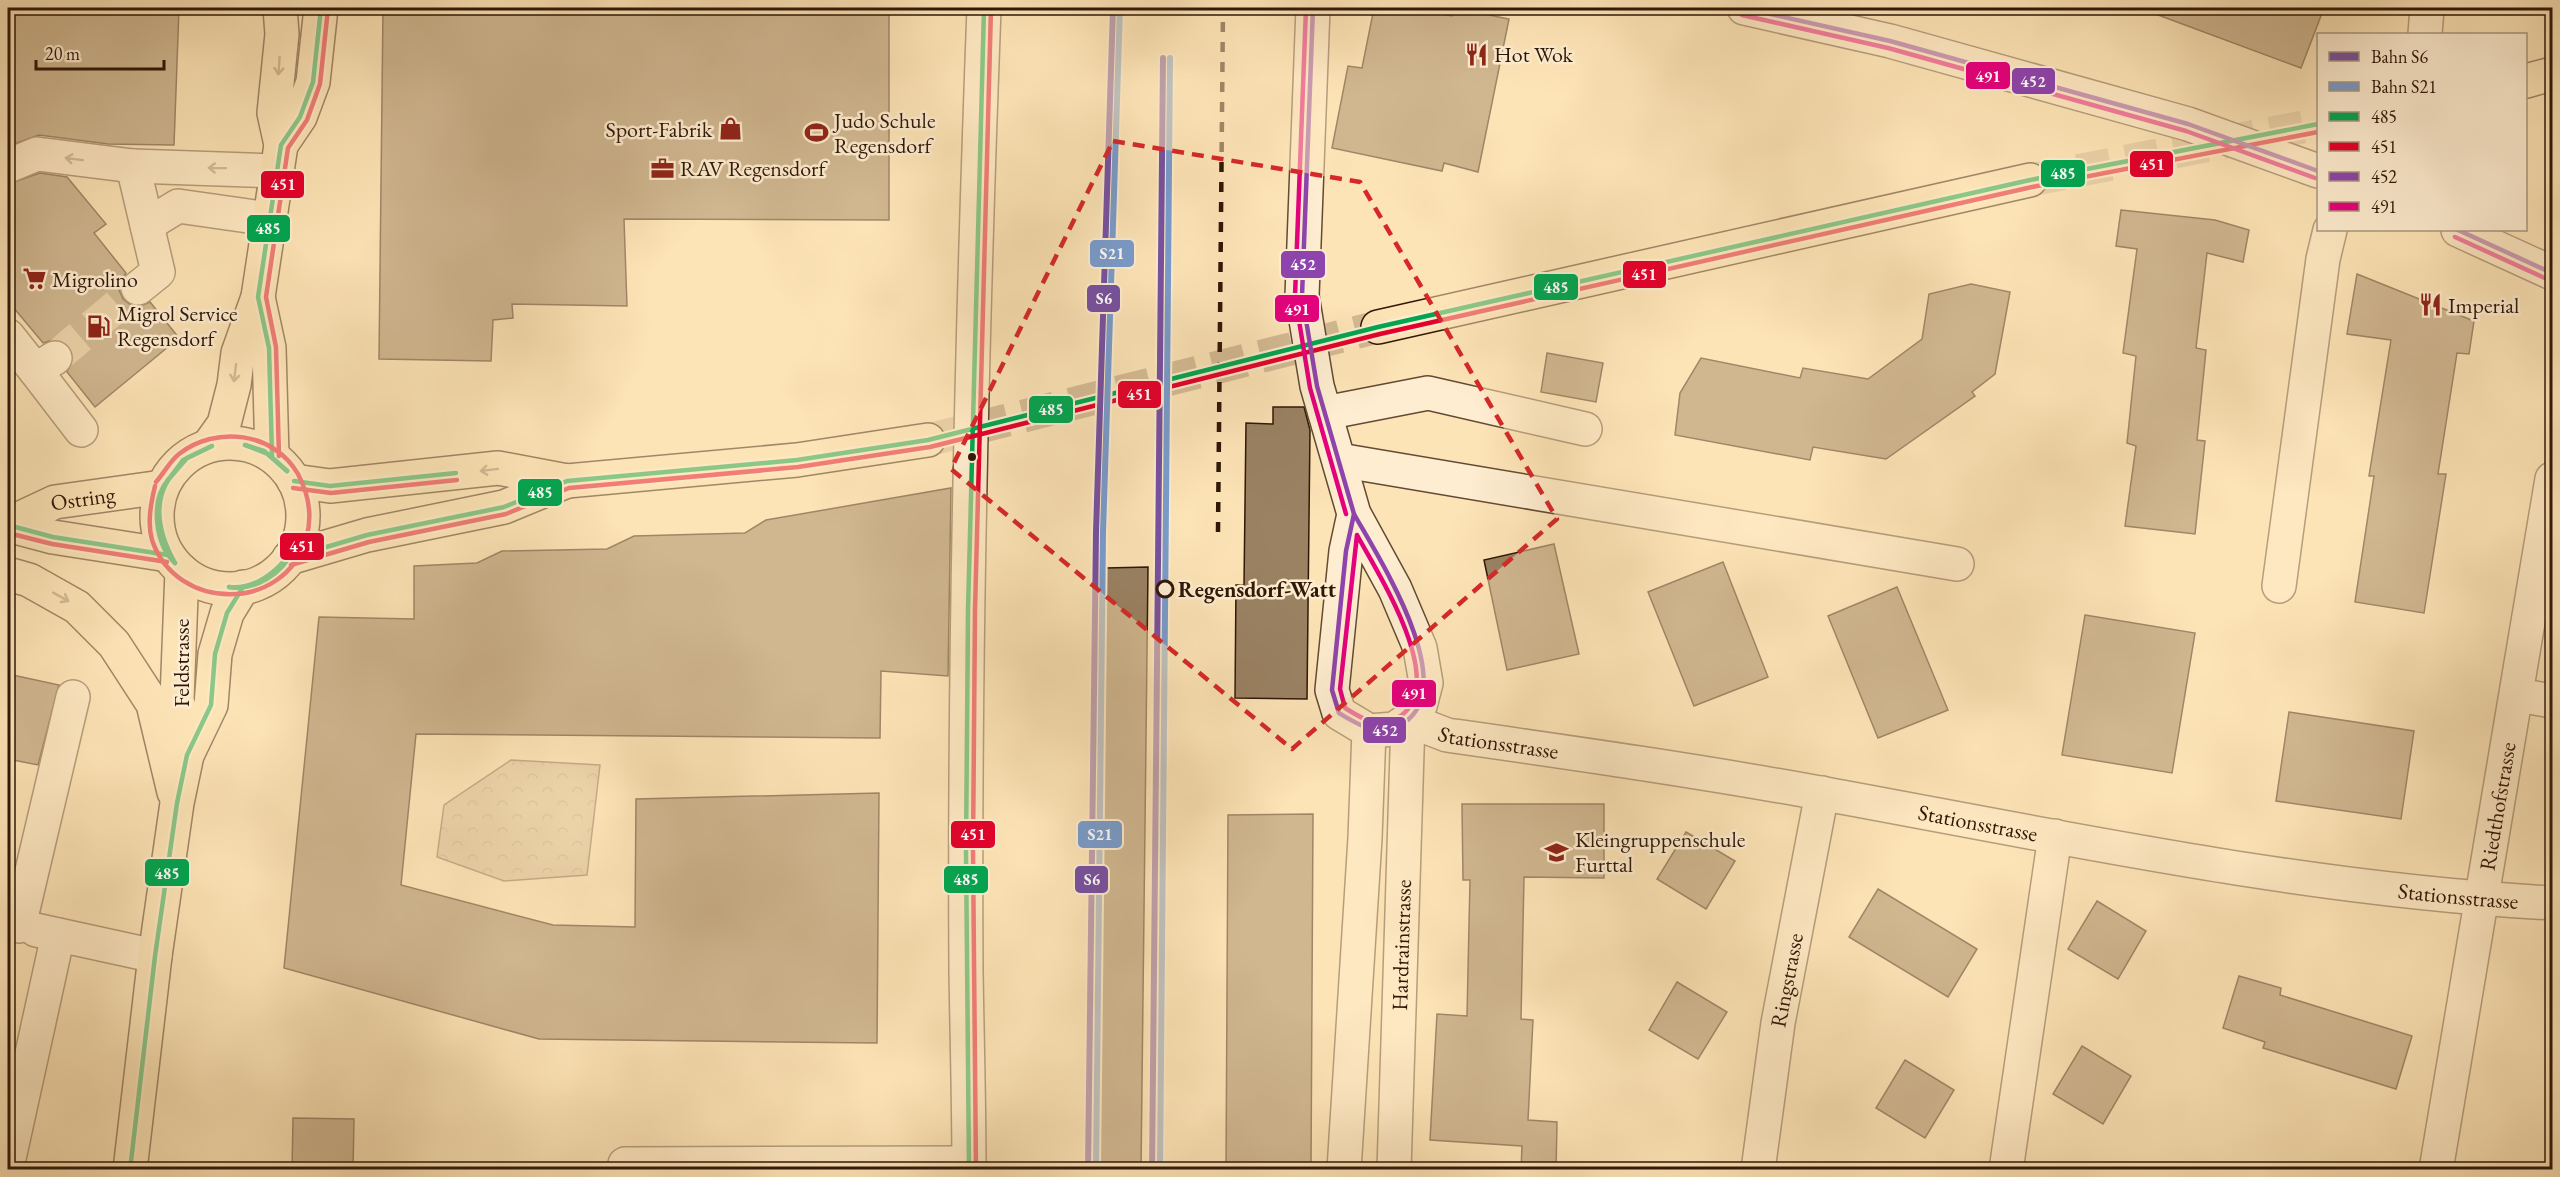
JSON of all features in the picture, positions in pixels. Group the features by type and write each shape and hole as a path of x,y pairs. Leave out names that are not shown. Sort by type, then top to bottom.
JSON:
{"main road":[{"path":"209,445 224,424 234,386 238,353 258,297 278,158 274,113 282,34 280,8"},
{"path":"278,158 300,117 313,82 321,8"},
{"path":"2527,81 2553,74"},
{"path":"1378,327 2030,180"},
{"path":"258,297 269,348 272,456"},
{"path":"294,481 330,486 498,468 567,481 798,460 928,440"},
{"path":"231,442 253,446 272,456 294,481 301,500 302,520 298,540 290,558 261,582 243,587 222,588 200,582 175,563 159,533 157,510 162,487 173,468 189,454 209,445 231,442"},
{"path":"290,558 367,535 504,507 567,481"},
{"name":"Ostring","path":"8,524 55,502 162,487"},
{"name":"Ostring","path":"8,524 53,537 175,563"},
{"name":"Feldstrasse","path":"175,563 177,699 187,755"},
{"path":"8,574 29,580 77,607 114,644 153,704 177,803"},
{"name":"Feldstrasse","path":"130,1170 155,956 177,803 187,755 210,705 215,654 227,613 243,587"}],"street":[{"path":"625,1170 625,1164 969,1166 966,958 970,567 974,275 984,8"},
{"name":"Hardrainstrasse","path":"1313,8 1302,296 1317,387 1354,514 1395,590 1420,648 1426,683 1420,706 1408,720 1394,1170"},
{"path":"1744,8 1890,41 2188,124 2317,170"},
{"path":"2425,33 2427,8"},
{"path":"8,166 37,154 133,166 278,158"},
{"path":"133,166 158,272 138,288"},
{"path":"147,225 178,206 269,219"},
{"path":"2279,586 2323,258 2330,231"},
{"path":"2460,231 2553,273"},
{"path":"8,336 45,364 81,430"},
{"path":"1325,413 1428,393 1585,429"},
{"path":"1339,460 1958,564"},
{"name":"Riedthofstrasse","path":"2436,1170 2553,479"},
{"name":"Hardrainstrasse","path":"1354,514 1346,551 1332,690 1339,714 1369,731"},
{"path":"2517,695 2553,701"},
{"path":"74,697 13,924 155,956"},
{"path":"1344,1170 1365,838 1369,731 1394,729 1408,720"},
{"name":"Stationsstrasse","path":"1408,720 1447,735 1822,793 2055,836 2321,880 2481,898 2553,903"},
{"name":"Ringstrasse","path":"1758,1170 1778,1023 1822,793"},
{"path":"2006,1170 2055,836"},
{"path":"8,1163 58,935"}],"highlighted area":[{"path":"1113,141 1360,182 1557,519 1292,749 951,469"}],"green space":[{"path":"511,760 600,765 587,875 504,881 437,857 444,805"}],"building":[{"path":"8,8 179,8 174,145 108,144 39,135 8,146"},
{"path":"383,8 889,8 889,220 624,219 627,306 512,304 513,318 493,320 491,361 379,359"},
{"path":"1374,8 1406,8 1452,16 1454,8 1509,19 1478,172 1444,163 1442,171 1332,148 1348,66 1362,68"},
{"path":"2151,8 2324,8 2301,68 2150,12"},
{"path":"40,173 67,177 106,224 94,233 126,273 120,282 119,290 123,299 132,306 141,306 150,302 179,338 95,407 67,372 74,358 71,348 64,341 55,339 43,343 8,301 8,184"},
{"path":"2121,210 2215,220 2249,230 2243,262 2207,253 2196,348 2206,350 2197,440 2205,441 2195,534 2125,526 2136,446 2127,443 2136,356 2123,353 2137,249 2116,246"},
{"path":"2357,274 2474,321 2469,354 2457,353 2438,474 2446,474 2424,613 2355,602 2374,476 2369,476 2391,340 2347,334"},
{"path":"1971,284 2010,292 1995,374 1972,392 1975,396 1886,459 1813,447 1810,460 1675,435 1680,393 1701,358 1800,378 1803,368 1868,379 1922,339 1929,294"},
{"path":"1547,353 1603,363 1596,402 1541,392"},
{"path":"1273,407 1304,407 1310,430 1307,699 1235,698 1236,585 1244,585 1246,423 1273,424"},
{"path":"951,488 948,676 881,671 880,738 416,734 401,885 553,925 635,927 636,799 879,793 877,1043 539,1039 284,968 319,617 414,619 414,566 477,563 502,551 607,549 634,536 745,533 766,520"},
{"path":"1554,544 1579,654 1507,670 1484,560"},
{"path":"1723,562 1768,677 1694,706 1648,592"},
{"path":"1148,567 1141,1170 1099,1170 1106,568"},
{"path":"1897,587 1948,710 1878,738 1828,616"},
{"path":"2085,615 2195,633 2172,773 2062,755"},
{"path":"8,674 59,685 38,765 8,759"},
{"path":"2289,712 2414,731 2401,819 2276,801"},
{"path":"1462,804 1604,804 1604,878 1524,877 1521,1019 1533,1020 1528,1120 1557,1122 1556,1170 1521,1170 1522,1146 1430,1140 1437,1014 1467,1016 1470,880 1463,880"},
{"path":"1313,814 1311,1170 1226,1170 1228,815"},
{"path":"1686,832 1735,861 1706,909 1657,879"},
{"path":"1878,889 1977,949 1948,997 1849,937"},
{"path":"2097,901 2146,931 2118,979 2068,949"},
{"path":"2239,976 2281,988 2280,995 2412,1036 2396,1089 2263,1048 2265,1042 2223,1028"},
{"path":"1677,982 1727,1012 1698,1059 1649,1030"},
{"path":"2082,1046 2131,1076 2103,1124 2053,1094"},
{"path":"1905,1060 1954,1090 1925,1138 1876,1108"},
{"path":"293,1118 354,1119 353,1170 292,1170"}],"tunnel":[{"path":"2030,180 2317,124"},
{"path":"55,358 138,288"},
{"path":"928,440 1378,327"}],"railway":[{"path":"1218,532 1223,8"}],"rail line":[{"name":"S6","path":"1088,1170 1096,532 1113,8"},
{"name":"S21","path":"1096,1170 1103,532 1120,8"},
{"name":"S6","path":"1152,1170 1163,58"},
{"name":"S21","path":"1160,1170 1170,58"}],"transit line":[{"name":"485","path":"272,456 269,348 258,297 281,145 300,117 313,82 321,8"},
{"name":"485","path":"969,1170 966,851 968,610 984,8"},
{"name":"451","path":"976,1170 973,851 975,610 991,8"},
{"name":"491","path":"1306,8 1295,296 1310,388 1346,514"},
{"name":"452","path":"1313,8 1302,296 1317,386 1354,514"},
{"name":"452","path":"1744,8 1890,41 2188,124 2317,171"},
{"name":"451","path":"279,456 276,347 266,297 288,148 307,120 320,84 328,9"},
{"name":"491","path":"1742,15 1888,48 2186,131 2315,178"},
{"name":"485","path":"289,558 367,535 504,507 567,481 797,460 928,440 1378,327 2030,180 2317,124"},
{"name":"451","path":"291,565 369,542 506,514 569,488 798,467 930,447 1380,334 2032,187 2317,132"},
{"name":"452","path":"2460,231 2552,273"},
{"name":"491","path":"2455,237 2549,280"},
{"name":"451","path":"155,486 150,519 152,540 165,564 183,581 205,591 230,594 254,591 276,580 294,563 306,539 309,514 302,482 288,460 260,442 243,437 227,437 210,439 194,445 179,454 156,482"},
{"name":"485","path":"245,445 268,454 287,471"},
{"name":"485","path":"245,445 264,451 287,471"},
{"name":"485","path":"168,480 183,460 212,446"},
{"name":"485","path":"168,480 187,458 212,446"},
{"name":"485","path":"294,481 330,486 456,473"},
{"name":"485","path":"168,480 160,501 159,512 162,533 175,563"},
{"name":"485","path":"168,480 159,499 157,522 163,545 175,563"},
{"name":"451","path":"293,488 331,493 457,480"},
{"name":"452","path":"1354,514 1380,559 1409,620 1419,650 1424,679 1420,704 1405,722 1388,730 1372,729 1339,713 1332,690 1346,551 1354,514"},
{"name":"485","path":"8,525 53,537 168,555"},
{"name":"451","path":"8,533 52,544 167,562"},
{"name":"491","path":"1357,535 1393,600 1405,628 1417,680 1413,701 1399,717 1385,723 1371,722 1345,708 1340,689 1357,535"},
{"name":"485","path":"229,587 258,582 281,565 293,550"},
{"name":"485","path":"229,587 239,588 267,579 282,566 293,550"},
{"name":"485","path":"130,1170 155,956 177,803 187,755 211,705 215,654 227,613 243,587"}],"place":[{"name":"Hot Wok","path":"1476,54"},
{"name":"Sport-Fabrik","path":"730,129"},
{"name":"Judo Schule Regensdorf","path":"816,133"},
{"name":"RAV Regensdorf","path":"662,168"},
{"name":"Migrolino","path":"34,279"},
{"name":"Imperial","path":"2430,305"},
{"name":"Migrol Service Regensdorf","path":"99,326"},
{"name":"Regensdorf-Watt","path":"1165,589"},
{"name":"Kleingruppenschule Furttal","path":"1557,852"}]}
